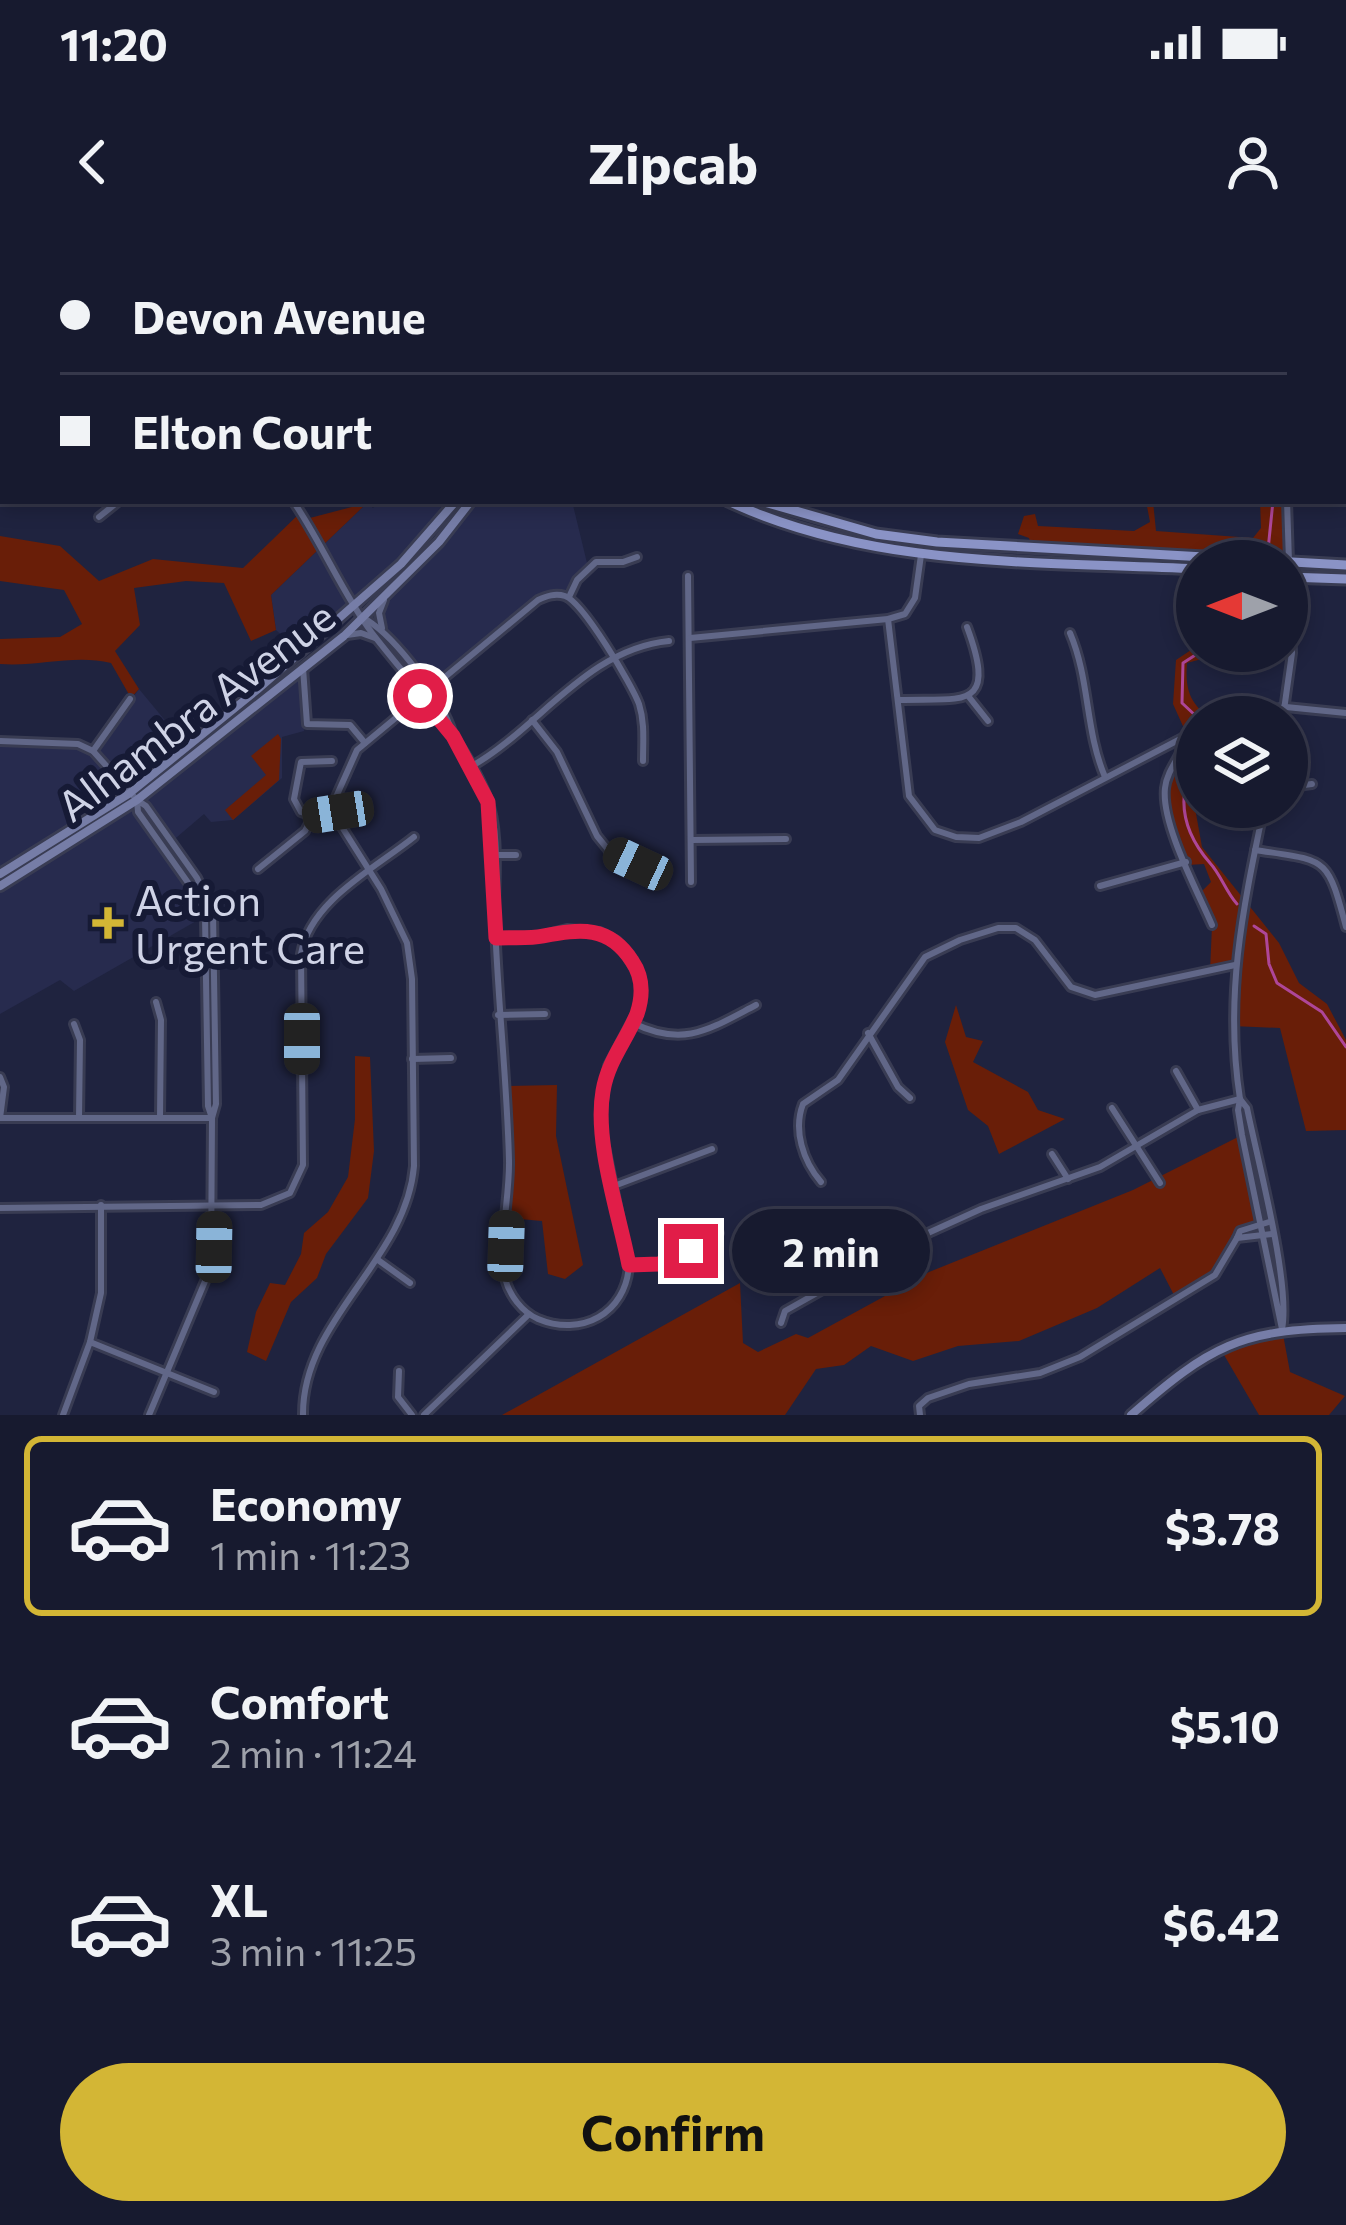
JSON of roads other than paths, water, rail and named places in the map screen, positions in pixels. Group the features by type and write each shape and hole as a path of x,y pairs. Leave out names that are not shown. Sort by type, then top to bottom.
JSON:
{"main road":[{"name":"Alhambra Avenue","path":"0,874 133,797 412,552 453,504"},
{"name":"Alhambra Avenue","path":"0,886 133,797 344,636 384,600 469,504"},
{"path":"736,504 811,533 921,554 1176,568"},
{"path":"769,504 915,540 1176,555"},
{"path":"1308,562 1346,565"},
{"path":"1308,578 1346,579"},
{"path":"1131,1415 1179,1373 1220,1348 1282,1329 1346,1328"}],"street":[{"path":"99,517 115,504"},
{"path":"295,504 364,618 430,689 453,736"},
{"path":"1287,504 1288,540"},
{"path":"690,638 905,614 912,606 921,554"},
{"path":"569,597 577,580 596,562 637,557"},
{"path":"688,576 692,882"},
{"path":"303,1415 319,1347 399,1227 412,1191 412,979 406,943 340,824 336,797 357,750 538,600 550,595 569,597 582,609 637,698 643,722 643,760"},
{"path":"384,600 379,620 382,639 453,736 488,802 509,1161 504,1275 511,1294 529,1315 557,1325 595,1321 622,1294 629,1265 602,1135 602,1092 608,1066 639,1009 641,978 617,941 586,929 496,938"},
{"path":"888,619 909,796 935,830 979,838 1021,822 1176,741"},
{"path":"967,627 980,670 969,698"},
{"path":"344,636 362,633 382,639"},
{"path":"1070,634 1085,682 1090,737 1105,777"},
{"path":"472,766 499,751 612,659 631,647 669,640"},
{"path":"303,668 307,724 350,725 365,743"},
{"path":"898,700 969,698"},
{"path":"969,698 988,721"},
{"path":"93,751 130,699"},
{"path":"1308,709 1346,713"},
{"path":"532,720 557,752 597,836 610,852 638,864"},
{"path":"0,741 60,741 93,751 133,797 138,812 204,909 214,1205 211,1267 149,1415"},
{"path":"332,761 301,763 294,800 301,812 313,816 338,812"},
{"path":"1176,764 1165,783 1165,809 1212,925"},
{"path":"1308,784 1312,784"},
{"path":"258,869 304,831 313,816"},
{"path":"1260,828 1235,965 1232,1026 1238,1110 1282,1329"},
{"path":"0,1208 262,1205 290,1193 303,1165 304,933 316,914 415,838"},
{"path":"692,840 786,839"},
{"path":"1256,850 1317,859 1332,875 1346,927"},
{"path":"494,855 516,856"},
{"path":"1100,886 1186,862"},
{"path":"821,1182 810,1169 797,1127 799,1115 809,1097 838,1080 913,972 935,949 998,928 1016,928 1029,934 1070,986 1089,994 1114,993 1235,965"},
{"path":"156,1002 160,1117"},
{"path":"633,1023 668,1036 689,1036 756,1004"},
{"path":"498,1016 545,1014"},
{"path":"74,1024 80,1040 79,1118"},
{"path":"868,1033 898,1087 910,1098"},
{"path":"412,1059 451,1058"},
{"path":"1176,1072 1198,1110"},
{"path":"0,1076 4,1087 0,1118 212,1118"},
{"path":"781,1323 785,1311 906,1243 1140,1147 1198,1110 1240,1099"},
{"path":"1240,1099 1246,1108 1269,1222 1285,1314 1282,1329"},
{"path":"1112,1108 1160,1183"},
{"path":"614,1186 712,1149"},
{"path":"1052,1154 1068,1178"},
{"path":"63,1415 90,1342 101,1293 101,1204"},
{"path":"920,1415 920,1406 928,1398 969,1384 1040,1373 1080,1358 1215,1275 1240,1231 1269,1222"},
{"path":"629,1265 659,1264 719,1233"},
{"path":"1237,1238 1271,1234"},
{"path":"378,1259 410,1283"},
{"path":"424,1415 529,1315"},
{"path":"90,1342 214,1391"},
{"path":"399,1370 398,1397 412,1415"}],"waterway":[{"path":"1269,540 1273,504"},
{"path":"1182,696 1183,672"},
{"path":"1189,828 1237,904"},
{"path":"1254,926 1266,934 1269,964 1277,983 1322,1012 1346,1047"}],"place":[{"name":"Action Urgent Care","path":"108,923"}]}
